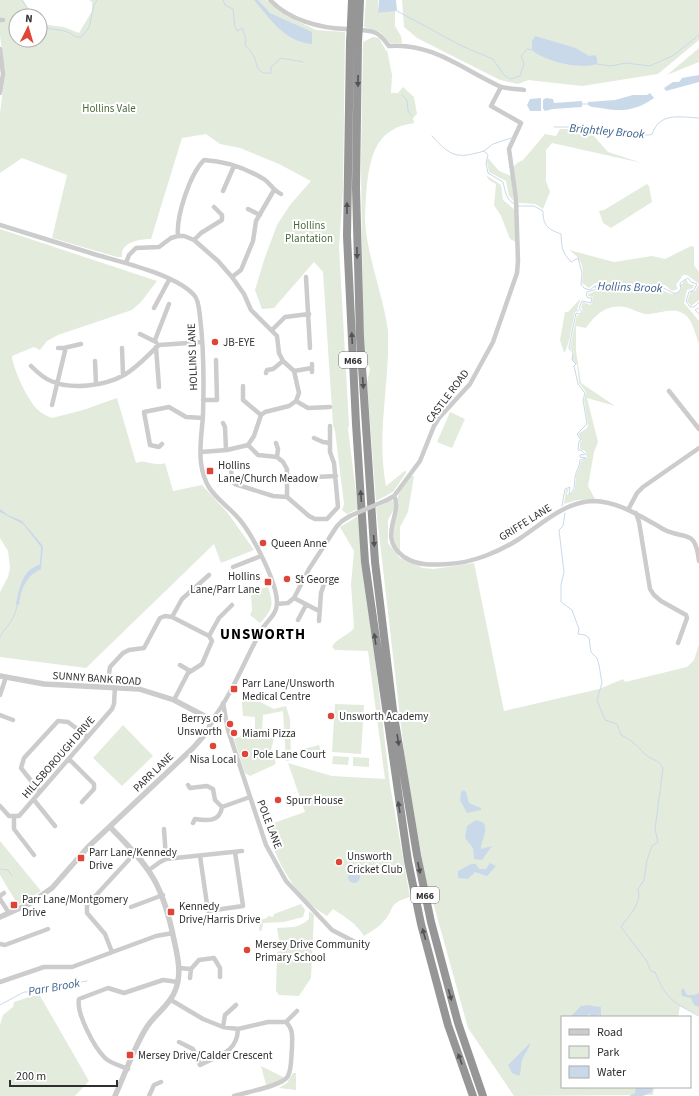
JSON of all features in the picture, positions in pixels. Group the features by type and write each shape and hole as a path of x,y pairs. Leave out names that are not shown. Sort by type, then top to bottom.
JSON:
{"highway":[{"name":"M66","path":"352,0 355,24"},
{"name":"M66","path":"360,0 355,24 354,42 347,236 356,424 365,562 385,677 403,830 421,924 448,1025 473,1096"},
{"name":"M66","path":"386,688 416,855 431,922 458,1023 483,1096"}],"street":[{"path":"270,0 275,5 310,24 326,28 372,32 380,36 389,46 411,47 446,57 501,87 524,90"},
{"path":"0,50 3,74 0,93"},
{"name":"CASTLE ROAD","path":"294,598 309,569 337,526 350,516 394,496 420,461 434,426 470,384 494,342 517,273 516,199 508,149 521,123 490,106 501,87"},
{"path":"178,236 177,227 180,214 196,168 204,160 220,161 264,179 274,190 281,194"},
{"path":"223,191 234,166"},
{"path":"232,277 241,270 252,242 256,220 274,190"},
{"path":"194,240 206,229 222,220 222,215 214,206"},
{"path":"248,209 260,215"},
{"name":"HOLLINS LANE","path":"0,225 126,263 169,280 194,295 198,302 202,342 203,418 201,452 205,482 212,493 242,523 262,556 276,596 277,604"},
{"path":"126,263 129,255 136,248 159,247 171,238 178,236 194,240 218,261 232,277 244,294 252,310 277,336 279,353 283,361 294,371 299,390 296,401 289,406 266,412 261,415 254,436 248,445 226,450 201,452"},
{"path":"306,278 310,348"},
{"path":"154,308 169,280"},
{"path":"159,387 157,346 155,340 169,304"},
{"path":"272,330 285,317 309,314"},
{"path":"140,334 155,340"},
{"path":"31,366 45,378 56,383 85,385 96,384 123,375 157,346 202,342"},
{"path":"58,348 81,344"},
{"path":"52,406 56,383 65,351 64,348"},
{"path":"122,348 123,375"},
{"path":"203,400 217,400 216,360"},
{"path":"95,361 96,384"},
{"path":"266,373 267,370 273,369 283,361"},
{"path":"294,371 312,368"},
{"path":"243,386 243,400 261,415"},
{"path":"669,391 699,429"},
{"path":"296,401 308,408 330,408"},
{"path":"162,444 159,447 150,445 144,412 169,408 186,417 203,418"},
{"path":"223,423 225,427 226,450"},
{"path":"231,468 232,481 235,484 273,496 287,497 314,519 327,518 338,507 336,476 330,442 330,426"},
{"path":"316,441 330,442"},
{"path":"276,443 277,457"},
{"path":"248,445 258,455 277,457 283,462 286,469 287,497"},
{"path":"628,510 637,494 643,487 699,448"},
{"path":"316,477 336,476"},
{"name":"GRIFFE LANE","path":"394,496 398,504 391,528 396,549 405,558 431,566 456,565 474,560 513,543 558,512 576,504 594,501 628,510 665,530 690,537 697,547 698,561"},
{"path":"636,513 639,522 650,589 654,596 686,615 687,618 678,643"},
{"path":"233,567 262,556"},
{"path":"172,617 182,599 209,576"},
{"path":"319,621 320,593 324,584"},
{"path":"277,604 288,603 294,598 319,611"},
{"name":"PARR LANE","path":"0,917 36,900 52,888 64,876 79,855 193,748 208,731 212,720 224,703 263,628 275,612 277,604"},
{"path":"209,636 219,618 232,605"},
{"path":"298,620 306,605"},
{"path":"107,687 110,667 126,651 144,648 160,618 165,616 172,617 209,636 212,643 202,664 190,671 174,700"},
{"path":"180,665 190,671"},
{"path":"0,695 3,677"},
{"name":"SUNNY BANK ROAD","path":"3,677 44,684 115,687 157,693 174,700 212,720"},
{"name":"HILLSBOROUGH DRIVE","path":"14,817 19,816 34,800 112,709 114,704 115,687"},
{"name":"POLE LANE","path":"224,703 228,730 266,845 286,882 332,930 357,943"},
{"path":"0,715 13,720"},
{"path":"40,792 21,768 24,758 58,721 68,722 88,737"},
{"path":"68,759 94,784 94,789 82,802"},
{"path":"188,785 190,788 207,786 213,789 215,800 222,807"},
{"path":"222,807 250,797"},
{"path":"34,800 55,826"},
{"path":"0,806 6,814 14,817 14,828 34,854"},
{"path":"193,823 195,819 210,820 218,817 221,814 222,807"},
{"path":"110,827 149,870 163,896 173,933 179,968 178,982 171,1000 145,1030 115,1096"},
{"path":"163,831 166,859"},
{"path":"149,870 166,859 242,851"},
{"path":"200,856 208,910 243,906 235,852"},
{"path":"112,952 106,934 87,913 86,907 108,880 135,853"},
{"path":"130,907 163,896"},
{"path":"0,899 9,913"},
{"path":"0,944 5,945 48,930"},
{"path":"0,982 44,967 72,967 156,936 173,933"},
{"path":"190,978 191,969 199,960 214,958 220,968 220,977"},
{"path":"179,968 191,969"},
{"path":"128,1069 105,1059 87,1030 77,1006 79,999 108,988 124,993 162,980 178,982"},
{"path":"171,1000 202,1019 223,1027 238,1029 268,1022 286,1022 297,1011"},
{"path":"223,1027 225,1015 236,1005"},
{"path":"234,1096 279,1084 286,1078 289,1072 293,1032 286,1022"},
{"path":"179,1042 193,1049 200,1065 231,1049 235,1045 238,1029"},
{"path":"149,1096 154,1085 160,1082"}],"green space":[{"name":"Hollins Vale","path":"0,0 23,0 28,8 8,8 8,48 48,48 48,25 64,27 79,33 92,11 92,2 89,0 266,0 287,16 316,30 345,32 343,190 339,247 348,429 358,509 347,514 342,510 344,504 333,425 323,272 314,262 274,308 262,309 255,290 277,225 290,205 311,181 279,164 240,148 220,144 206,134 182,138 151,239 132,242 124,248 122,257 117,257 52,238 67,175 22,158 0,173 0,113 5,74 0,36"},
{"path":"366,0 378,0 378,13 395,11 395,26 401,36 402,43 390,43 380,32 364,27"},
{"path":"402,0 699,0 699,40 658,74 582,86 528,80 518,84 500,80 417,38 404,27"},
{"path":"373,37 379,38 386,51 387,50 392,75 391,93 398,93 403,87 414,97 417,114 413,118 414,123 392,130 378,143 371,162 367,184 365,215 366,234 383,303 388,331 382,447 386,486 406,470 406,473 393,492 376,501 367,382 370,369 365,358 363,316 361,164 363,42"},
{"path":"699,48 699,62 667,75"},
{"path":"560,129 575,129 592,134 608,152 642,163 552,143 546,150 546,181 550,192 543,209 535,204 519,203 513,167 523,160 545,134 556,136"},
{"path":"488,158 499,171 511,176 514,201 509,196 506,181 489,172 487,162"},
{"path":"486,175 501,185 503,200 515,210 516,242 510,239 501,216 494,205 496,184 489,180"},
{"path":"647,184 649,186 652,202 611,228 603,223 599,211 604,210"},
{"path":"0,229 157,281 141,302 132,310 58,335 47,341 40,350 34,347 12,356 15,369 34,406 52,418 83,410 117,398 136,463 165,463 173,491 202,485 227,512 254,550 221,563 214,544 86,668 0,657 0,592 8,577 10,568 8,551 0,538"},
{"path":"691,246 694,247 694,265 699,272 699,284 687,275 683,275 676,285 678,289 672,291 665,285 654,287 650,284 647,286 644,283 613,287 607,283 595,283 589,288 582,283 582,264 569,250 614,262 652,256 665,259"},
{"path":"685,278 689,284 694,285 693,288 687,290 684,303 699,321 699,344 690,320 684,314 671,310 647,314 624,307 612,307 597,315 586,328 576,326 576,351 581,383 615,406 587,398 598,442 594,452 588,486 595,499 577,500 564,504 566,490 569,488 568,495 573,492 576,474 581,461 587,458 586,455 581,456 586,454 585,451 580,449 580,442 582,441 578,434 587,428 588,425 584,400 586,392 579,383 577,365 572,359 574,352 570,348 577,314 578,316 583,312 581,307 583,302 590,305 592,303 593,297 588,296 588,294 598,290 597,286 615,291 620,288 629,287 638,290 642,288 646,290 648,288 655,291 658,288 671,294 677,293 682,288 679,286 683,283"},
{"path":"699,284 699,300 691,306 687,301 691,291 695,291"},
{"path":"581,298 577,309 580,311 575,312 569,340 564,353 560,340 565,312 568,312"},
{"path":"450,412 465,419 452,448 437,442"},
{"path":"409,476 414,476 408,512 400,527 400,551 394,540 393,530 399,507 399,494 402,486"},
{"path":"391,500 394,501 395,507 388,520 388,543 400,558 423,568 434,569 474,563 504,711 599,689 623,679 625,682 687,667 694,660 699,644 699,1015 680,1006 678,1016 561,1016 561,1088 654,1088 653,1095 514,1096 468,1028 431,895 428,895 405,760 376,508"},
{"name":"Unsworth Cricket Club","path":"358,516 390,785 410,897 397,902 381,924 364,936 354,924 333,909 327,916 305,899 288,877 281,865 265,826 305,812 288,763 332,776 385,779 368,651 335,650 332,647 354,628 351,584 354,551 340,527"},
{"path":"268,587 272,602 268,614 260,623 250,615 252,611 251,591"},
{"path":"247,695 274,709 286,706 290,719 291,760 286,761 283,711 263,715 262,729 272,728 275,734 271,750 276,763 250,776 245,773 234,739 255,731 255,717 243,716 242,703"},
{"path":"335,704 364,705 361,754 332,752"},
{"path":"123,725 153,756 122,786 93,758"},
{"path":"319,745 321,752 307,756 304,749"},
{"path":"333,756 349,757 348,765 332,764"},
{"path":"353,757 369,758 369,767 353,766"},
{"path":"0,841 41,891 18,905 0,875"},
{"path":"301,904 305,910 303,917 284,922 263,923 262,930 259,931 260,920 267,918 268,916 273,917 274,914"},
{"path":"309,911 314,915 311,978 299,996 279,995 276,991 277,952 281,951 277,928 293,927 305,922 309,919"},
{"path":"39,994 89,1081 75,1096 0,1096 0,1025 3,1015 13,1007 14,1002"},
{"path":"261,1066 283,1077 283,1078 266,1085"},
{"path":"293,1073 296,1073 296,1090 279,1088 287,1083"}],"water":[{"path":"254,0 258,0 270,13 312,32 312,44 294,39 286,34 272,22"},
{"path":"379,0 396,0 397,11 378,13"},
{"path":"535,36 576,48 589,56 595,55 597,58 597,64 590,66 573,65 545,58 532,50 532,41"},
{"path":"699,75 699,82 666,91 664,88 673,82 679,82 682,78"},
{"path":"650,93 654,98 635,108 615,110 592,107 588,105 588,102 615,100 633,95 647,95"},
{"path":"541,98 541,111 530,111 527,105 530,99"},
{"path":"546,98 553,99 554,103 582,101 582,107 545,111 543,109 543,100"},
{"path":"0,509 8,515 22,521 43,546 41,569 28,579 23,588 19,605 16,604 20,585 28,572 40,564 41,547 23,524 0,512"},
{"path":"464,790 469,803 481,808 481,810 467,813 460,800 461,792"},
{"path":"476,820 484,823 485,827 481,849 492,846 482,860 474,859 473,848 465,838 467,826"},
{"path":"490,863 496,866 487,876 475,872 468,879 458,878 458,871 471,864 476,864 479,869 486,869"},
{"path":"352,871 356,871 360,877 356,883 352,883 348,879 348,875"},
{"path":"683,988 687,995 699,993 699,1007 694,1005 691,998 682,996 681,991"},
{"path":"587,1005 601,1007 601,1016 591,1016 589,1014 586,1016 571,1016 581,1006"},
{"path":"530,1043 522,1060 519,1076 512,1073 508,1065"},
{"path":"636,1088 653,1088 652,1092 643,1096 629,1096 635,1093"}],"waterway":[{"name":"Hollins Brook","path":"22,0 28,8"},
{"name":"Hollins Brook","path":"48,28 62,30 76,37 81,37 89,26 97,0"},
{"name":"Hollins Brook","path":"223,0 225,5 233,9 235,27 237,31 242,28 246,39 245,45 255,58 258,68 262,72 271,73 271,67 281,58 303,62"},
{"path":"397,11 462,46 493,59 504,75 510,79 520,76 524,64 521,56 527,49 532,50"},
{"path":"597,64 611,66 626,63 650,66 674,55 699,35"},
{"name":"Hollins Brook","path":"402,95 407,100 408,111 412,116"},
{"path":"582,104 588,104"},
{"name":"Brightley Brook","path":"554,127 575,127 593,131 612,130 624,134 649,135 652,134 655,127 665,119 671,117 699,118"},
{"name":"Hollins Brook","path":"432,136 444,148 455,154 467,155 484,151 488,155 486,163 488,173 503,182 508,198 515,204"},
{"path":"484,151 493,144 511,138"},
{"name":"Hollins Brook","path":"518,206 534,206 543,211 544,220 547,226 561,234 563,249 568,258 571,262 578,258 582,273 581,284 584,288 590,290 599,285 614,289 624,286 640,288 644,285 648,290 651,287 658,289 660,286 673,293 677,293 681,289 680,283 688,278 691,282 697,284 694,290 689,292 686,301 690,307 694,307 699,302"},
{"path":"562,506 565,489 570,487 569,495 573,491 580,460 586,458 580,457 580,455 585,454 581,450 578,450 579,441 581,440 577,434 587,424 583,400 585,393 578,384 574,366 576,364 572,360 573,352 569,349 569,347 576,313 580,314 582,312 579,308 582,301 591,303 592,298 588,298 586,295 587,292 597,289 594,286"},
{"name":"Hollins Brook","path":"699,308 695,310 699,314"},
{"path":"565,513 563,526 559,530 564,572 561,585 561,602 572,610 579,629 578,634 585,635 589,638 591,652 597,658 602,683 597,700 605,720 617,724 621,735 632,741 646,755 660,763 663,768 655,829 658,842 652,846 647,860 644,880 638,889 639,895 636,905 621,927 646,960 651,971 655,972 667,994 677,1003 699,1016"},
{"name":"Parr Brook","path":"0,637 13,618 17,604"},
{"name":"Parr Brook","path":"0,869 8,870 12,876"},
{"name":"Parr Brook","path":"36,908 46,917"},
{"name":"Parr Brook","path":"0,1005 24,992 36,992 52,986 87,981"}],"place":[{"name":"JB-EYE","path":"215,342"},
{"name":"Hollins Lane/Church Meadow","path":"210,471"},
{"name":"Queen Anne","path":"263,543"},
{"name":"St George","path":"287,579"},
{"name":"Hollins Lane/Parr Lane","path":"268,582"},
{"name":"Parr Lane/Unsworth Medical Centre","path":"234,689"},
{"name":"Unsworth Academy","path":"331,716"},
{"name":"Berrys of Unsworth","path":"230,724"},
{"name":"Miami Pizza","path":"234,733"},
{"name":"Nisa Local","path":"213,746"},
{"name":"Pole Lane Court","path":"245,754"},
{"name":"Spurr House","path":"278,800"},
{"name":"Parr Lane/Kennedy Drive","path":"81,858"},
{"name":"Unsworth Cricket Club","path":"339,862"},
{"name":"Parr Lane/Montgomery Drive","path":"14,905"},
{"name":"Kennedy Drive/Harris Drive","path":"171,912"},
{"name":"Mersey Drive Community Primary School","path":"247,950"},
{"name":"Mersey Drive/Calder Crescent","path":"130,1055"}],"district":[{"name":"UNSWORTH","path":"263,634"}],"park label":[{"name":"Hollins Plantation","path":"309,231"}]}
